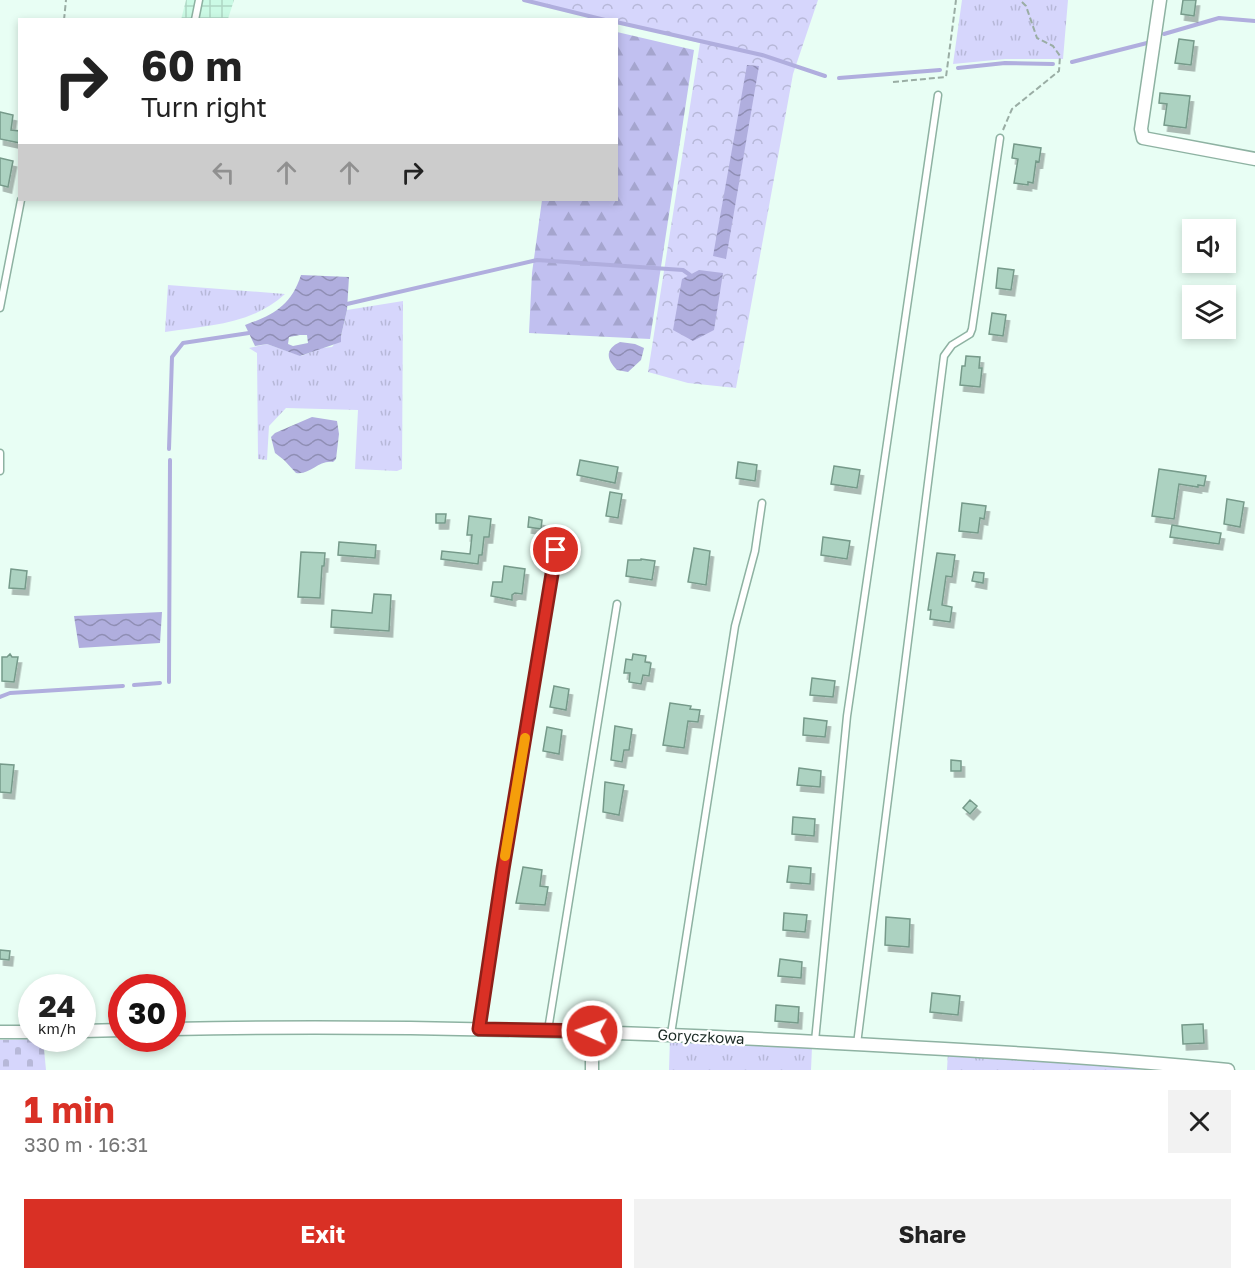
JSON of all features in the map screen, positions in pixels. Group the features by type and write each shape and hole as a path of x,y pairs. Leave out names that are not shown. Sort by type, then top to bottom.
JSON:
{"street":[{"path":"1160,0 1141,129 1143,138 1255,159"},
{"name":"Goryczkowa","path":"186,1029 303,1026 671,1034 973,1051 1228,1070"},
{"path":"592,1031 592,1070"},
{"path":"0,1032 18,1032"}],"lane":[{"path":"195,18 199,0"},
{"path":"815,1042 847,716 938,95"},
{"path":"857,1044 944,356 952,345 970,334 972,329 1000,138"},
{"path":"0,308 21,201"},
{"path":"0,453 0,471"},
{"path":"671,1034 735,626 755,551 762,503"},
{"path":"479,1029 556,550"},
{"path":"548,1030 617,604"}],"path":[{"path":"64,18 66,0"},
{"path":"892,82 946,77 956,0"},
{"path":"1000,138 1012,109 1059,71 1060,56 1053,46 1036,38 1026,6 1020,0"}],"shaded area":[{"path":"186,0 234,0 228,18 182,18"}],"green space":[{"path":"524,0 818,0 793,74 736,388 688,383 648,372 700,43 618,22 618,18 601,18"},
{"path":"962,0 1068,0 1063,59 1005,59 953,64"},
{"path":"618,32 694,50 650,339 529,333 532,273 542,201 618,201"},
{"path":"168,285 285,294 272,304 244,318 165,332"},
{"path":"403,301 402,469 397,471 355,469 358,410 286,408 269,426 267,460 258,459 257,353 249,348 267,344 301,356 322,348 332,347 341,336 347,310"},
{"path":"670,1037 812,1047 811,1070 669,1070"},
{"path":"0,1040 18,1040 18,1052 44,1052 46,1070 0,1070"},
{"path":"948,1052 1145,1070 947,1070"}],"water":[{"path":"747,65 759,66 726,259 713,256"},
{"path":"699,270 723,273 714,330 693,341 673,330 682,279"},
{"path":"301,275 349,277 347,310 341,342 300,356 267,344 255,346 245,325 280,308 297,286","holes":["307,335 308,343 293,346 288,344 289,337"]},
{"path":"620,342 644,348 641,360 628,372 617,370 609,358 612,348"},
{"path":"312,417 337,421 339,434 336,459 306,472 296,473 275,453 271,437 275,433"},
{"path":"162,612 160,643 79,648 74,616"}],"building":[{"path":"1183,0 1196,0 1194,16 1181,14"},
{"path":"1179,39 1194,41 1191,65 1175,63"},
{"path":"1160,93 1190,96 1186,128 1164,125 1167,104 1159,103"},
{"path":"0,112 13,115 11,130 18,131 18,143 0,139"},
{"path":"1014,144 1041,148 1039,162 1036,161 1033,183 1028,182 1028,185 1014,183 1018,159 1012,158"},
{"path":"0,158 13,161 8,187 0,185"},
{"path":"998,268 1014,270 1011,290 996,288"},
{"path":"992,313 1006,315 1003,336 989,334"},
{"path":"966,356 980,357 979,368 982,368 980,387 960,385 962,366 965,366"},
{"path":"580,460 618,467 615,483 577,475"},
{"path":"738,462 757,465 755,481 736,478"},
{"path":"834,466 860,470 857,488 831,484"},
{"path":"1159,469 1206,476 1204,486 1179,484 1174,519 1152,516"},
{"path":"610,492 622,494 618,518 606,516"},
{"path":"1227,499 1244,502 1240,527 1224,524"},
{"path":"962,503 986,506 984,519 980,518 978,533 959,531"},
{"path":"436,514 446,514 445,523 436,523"},
{"path":"469,516 491,519 489,537 484,537 482,555 479,555 478,564 441,559 442,551 470,554 472,535 467,535"},
{"path":"529,517 542,520 541,529 528,527"},
{"path":"1172,525 1221,533 1219,544 1170,537"},
{"path":"823,537 850,541 847,559 821,555"},
{"path":"339,542 376,545 375,558 338,555"},
{"path":"694,548 710,551 706,585 688,582"},
{"path":"301,552 325,553 320,598 298,597"},
{"path":"937,553 955,555 952,577 946,576 942,605 952,607 950,622 930,619 931,610 928,610"},
{"path":"628,560 655,561 652,580 626,576"},
{"path":"504,566 525,569 522,594 515,593 512,595 512,600 491,596 493,582 502,582"},
{"path":"11,569 27,571 25,589 9,588"},
{"path":"974,572 984,573 983,583 972,581"},
{"path":"374,594 391,595 389,631 331,627 332,610 372,613"},
{"path":"10,654 12,657 18,657 14,682 2,681 2,657"},
{"path":"633,654 646,656 645,662 651,663 649,676 643,675 641,684 629,682 630,673 624,673 626,659 632,660"},
{"path":"812,678 835,681 833,697 810,695"},
{"path":"554,686 569,689 566,710 550,707"},
{"path":"670,703 691,706 690,709 700,710 698,722 688,721 684,748 663,745"},
{"path":"804,718 827,721 825,737 803,735"},
{"path":"615,726 632,729 629,750 624,750 622,762 611,760"},
{"path":"547,727 562,730 559,754 543,751"},
{"path":"951,760 961,761 961,771 951,771"},
{"path":"0,764 14,765 11,793 0,792"},
{"path":"799,768 821,771 820,787 797,785"},
{"path":"605,782 624,785 619,815 603,812"},
{"path":"970,800 977,806 970,814 963,808"},
{"path":"793,817 815,819 814,836 792,834"},
{"path":"789,866 811,868 810,884 787,882"},
{"path":"523,867 542,870 540,886 548,887 545,905 516,903"},
{"path":"784,913 807,915 805,932 783,930"},
{"path":"886,917 910,919 909,947 885,945"},
{"path":"0,950 10,951 9,960 0,959"},
{"path":"780,959 802,962 801,978 778,976"},
{"path":"932,993 960,996 958,1015 930,1012"},
{"path":"776,1005 799,1007 798,1023 775,1021"},
{"path":"1203,1024 1204,1043 1183,1044 1182,1025"}],"waterway":[{"path":"524,0 597,18"},
{"path":"1164,34 1219,18 1255,21"},
{"path":"618,22 762,55 825,76"},
{"path":"1072,62 1147,43"},
{"path":"958,68 1005,63 1053,64"},
{"path":"839,78 940,70"},
{"path":"347,304 537,260 683,270 690,275"},
{"path":"169,449 172,357 183,343 249,333"},
{"path":"169,682 170,460"},
{"path":"134,685 160,683"},
{"path":"0,697 10,693 123,686"}],"slow traffic":[{"path":"505,856 525,738"}],"route":[{"path":"556,550 479,1029 592,1031"}]}
